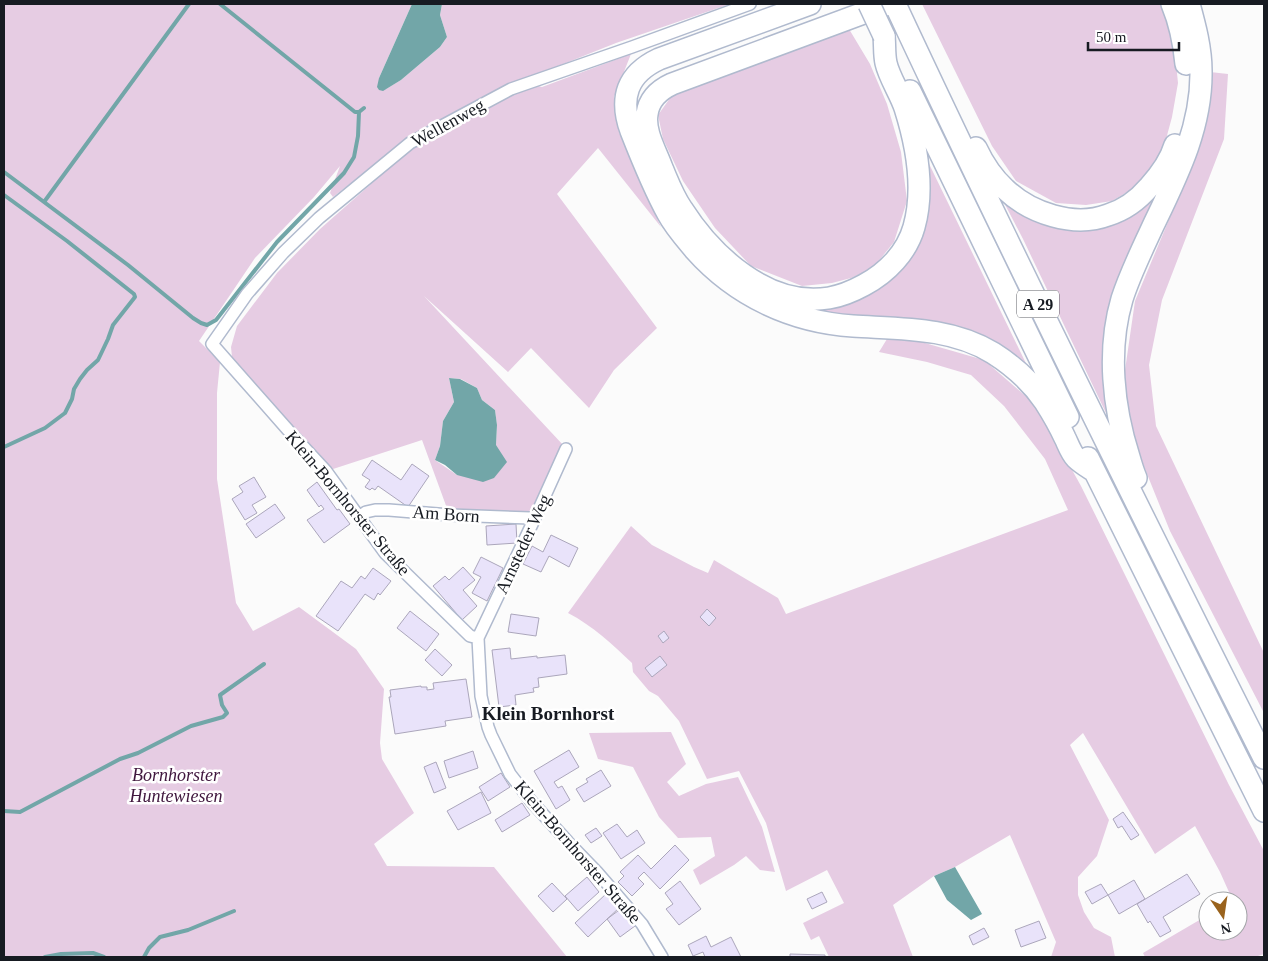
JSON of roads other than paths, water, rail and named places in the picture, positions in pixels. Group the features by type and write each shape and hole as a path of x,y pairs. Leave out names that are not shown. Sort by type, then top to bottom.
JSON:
{"highway":[{"path":"810,4 659,59 644,67 633,80 629,87 625,104 628,121 649,175 668,214 684,237 706,262 750,296 781,311 829,324 933,332 961,339 992,352 1027,381 1044,400 1075,457 1094,471"},
{"path":"888,4 862,10 672,84 659,91 652,100 647,117 649,135 671,189 681,208 694,226 719,255 740,272 762,286 782,294 812,299 829,298 850,292 869,283 886,270 904,250 914,228 920,176 913,138 894,68"},
{"name":"A 29","path":"895,4 1014,256 1264,758"},
{"path":"923,64 945,86 977,150 1003,188 1019,201 1040,212 1062,218 1087,220 1107,216 1124,208 1142,195 1161,174 1172,155 1184,111 1187,69 1178,18 1172,4"},
{"path":"1152,536 1147,504 1134,475 1123,438 1116,402 1114,369 1115,333 1122,300 1135,263 1179,171 1194,128 1201,70 1196,28 1189,4"},
{"name":"A 29","path":"862,10 884,36 894,68 1264,811"}],"street":[{"name":"Wellenweg","path":"212,344 247,294 283,253 318,218 410,143 511,89 750,4"},
{"name":"Klein-Bornhorster Straße","path":"212,344 326,471 385,554 470,636 478,638 481,696 485,715 491,735 510,774 530,801 597,872 642,924 662,957"},
{"name":"Arnsteder Weg","path":"478,638 566,449"},
{"name":"Am Born","path":"359,517 366,512 389,510 450,515 530,518 534,520"}],"water":[{"path":"412,4 442,4 440,15 447,37 440,47 401,80 383,91 379,90 377,87 379,78"},
{"path":"449,378 460,379 477,388 482,400 495,410 497,425 496,445 507,462 494,478 483,482 457,475 445,465 435,460 440,446 443,421 454,402"},
{"path":"955,867 982,914 971,920 947,900 934,876"}],"waterway":[{"path":"44,202 189,4"},
{"path":"220,4 355,112 359,112"},
{"path":"4,172 128,265 193,318 207,325 216,320 277,242 344,173 354,157 358,136 359,112 364,108"},
{"path":"4,195 67,241 134,294 135,297 113,325 98,360 80,379 65,413 45,428 4,447"},
{"path":"4,811 20,812 120,759 138,753 191,726 223,717 227,713 222,705 220,695 264,664"},
{"path":"144,957 149,948 160,937 188,930 234,911"},
{"path":"45,957 61,954 93,953 104,957"}],"district":[{"name":"Klein Bornhorst","path":"548,713"}],"park label":[{"name":"Bornhorster Huntewiesen","path":"176,785"}]}
